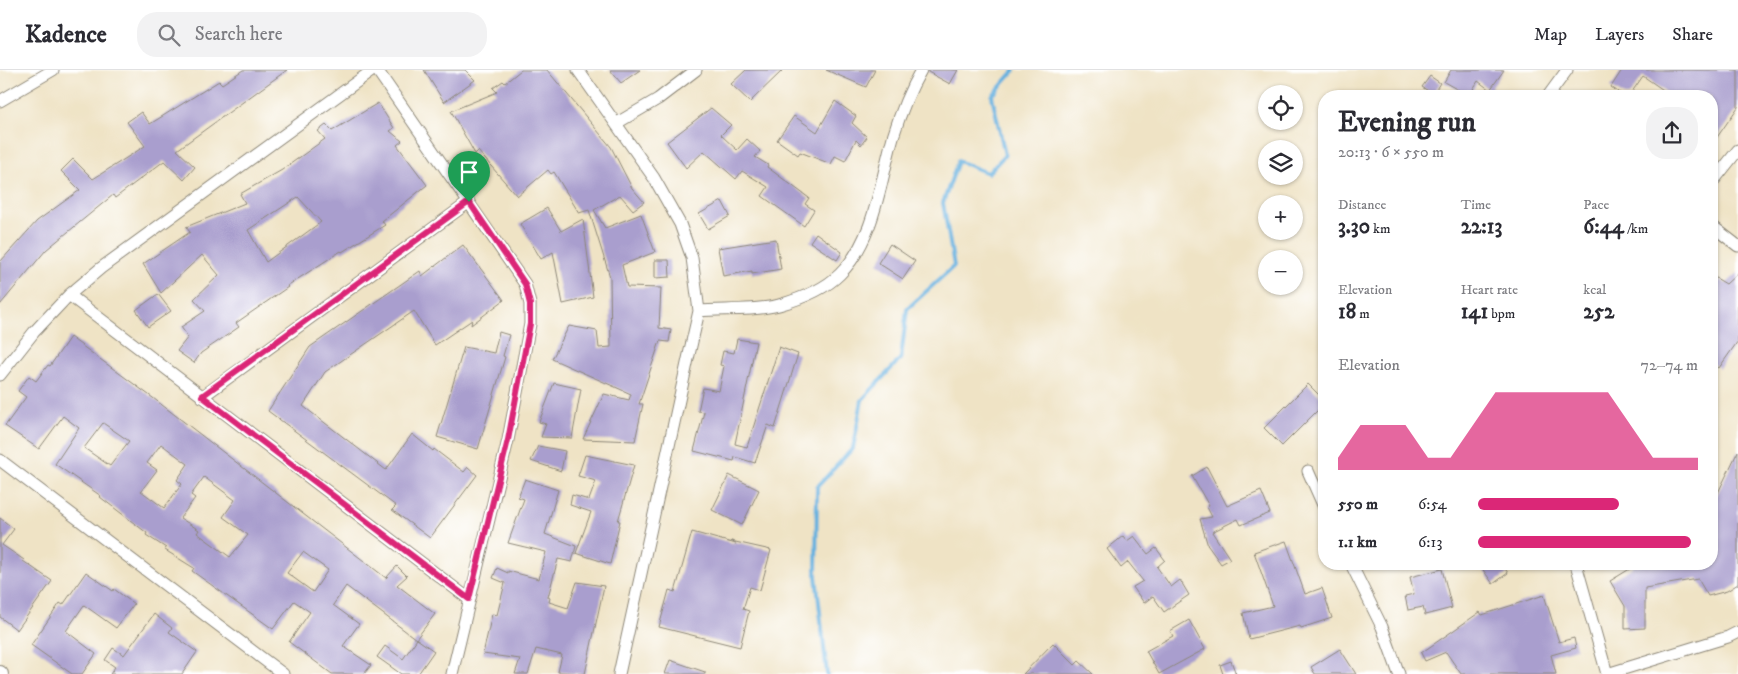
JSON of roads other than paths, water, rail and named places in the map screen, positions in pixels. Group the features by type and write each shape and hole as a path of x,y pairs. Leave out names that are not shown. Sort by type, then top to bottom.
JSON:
{"street":[{"path":"0,101 53,70"},
{"path":"0,375 34,332 70,295 100,268 373,70"},
{"path":"377,70 525,284 530,310 530,324 508,440 452,674"},
{"path":"578,70 654,178 680,224 692,258 699,311 619,674"},
{"path":"617,123 658,99 696,70"},
{"path":"699,311 777,305 810,295 840,274 861,245 872,216 894,135 911,87 921,70"},
{"path":"1554,90 1567,70"},
{"path":"1718,175 1738,150"},
{"path":"202,396 469,202"},
{"path":"1718,230 1738,246"},
{"path":"70,295 469,599"},
{"path":"0,460 283,674"},
{"path":"1308,471 1318,494"},
{"path":"1354,570 1382,626 1399,674"},
{"path":"1578,570 1607,674 1728,637 1738,632"}],"waterway":[{"path":"827,674 816,576 817,487 853,448 862,400 901,358 907,309 954,266 943,203 958,161 988,173 1005,155 992,96 1015,70"}]}
